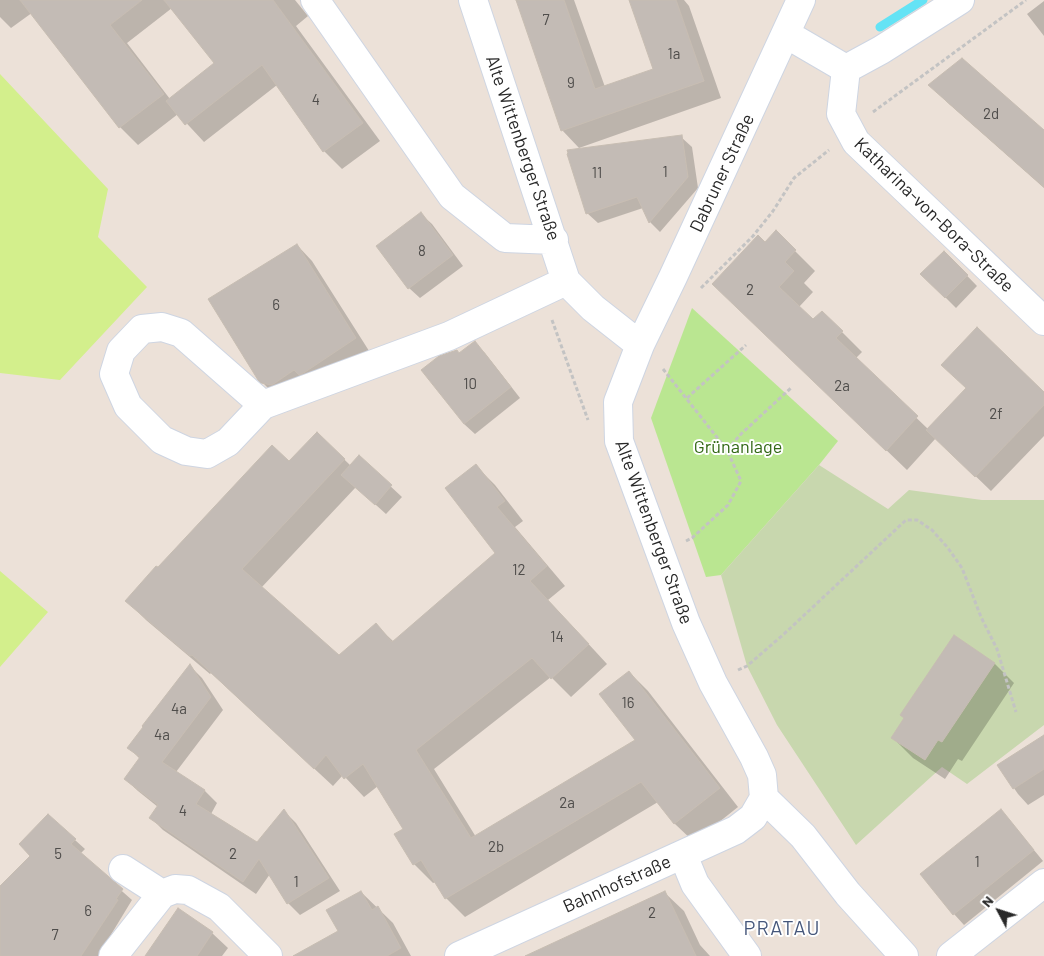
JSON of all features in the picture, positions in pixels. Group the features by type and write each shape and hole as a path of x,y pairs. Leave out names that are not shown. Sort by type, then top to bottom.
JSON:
{"street":[{"path":"315,0 452,196 505,238 554,240"},
{"name":"Alte Wittenberger Straße","path":"473,0 554,240 566,282"},
{"name":"Dabruner Straße","path":"640,345 801,0"},
{"path":"786,34 846,70 960,0"},
{"name":"Katharina-von-Bora-Straße","path":"846,70 840,114 856,142 1044,321"},
{"path":"262,405 180,333 162,327 142,329 121,351 114,374 128,406 162,440 186,451 207,454 228,442 262,405 449,336 566,282 593,308 640,345"},
{"name":"Alte Wittenberger Straße","path":"640,345 618,402 619,441 686,623 713,683 762,775 764,798"},
{"path":"764,798 803,836 892,952"},
{"name":"Bahnhofstraße","path":"459,956 736,830 753,817 764,798"},
{"path":"683,855 695,884 747,956"},
{"path":"123,869 162,894"},
{"path":"952,956 1044,882"},
{"path":"113,956 162,894 175,889 188,890 219,906 268,956"}],"path":[{"path":"700,289 753,236 773,211 794,178 841,140 849,130 1026,0"},
{"path":"566,282 552,319 593,435 619,441"},
{"path":"687,398 746,345"},
{"path":"659,376 662,368 728,450 741,481 728,505 692,538 661,555"},
{"path":"728,450 741,434 792,387"},
{"path":"713,683 747,666 906,520 917,520 932,530 962,568 977,608 997,649 1016,712"}],"green space":[{"path":"0,74 108,189 98,237 147,287 60,380 0,373"},
{"name":"Grünanlage","path":"692,308 838,441 721,575 706,577 651,418"},
{"path":"819,465 888,509 909,490 982,500 1044,500 1044,725 967,784 942,767 856,845 777,725 747,666 721,575"},
{"path":"0,571 48,612 0,667"}],"building":[{"path":"20,0 142,0 110,25 164,94 119,128"},
{"path":"164,0 273,0 363,123 323,152 262,65 185,125 166,101 214,63"},
{"path":"516,0 564,0 595,89 653,69 629,0 676,0 704,81 561,131"},
{"path":"962,58 1044,130 1044,187 928,85"},
{"path":"682,135 688,177 649,223 637,197 586,214 567,150"},
{"path":"421,212 453,255 408,289 376,246"},
{"path":"776,230 796,250 785,262 794,271 779,287 813,319 822,311 843,331 836,338 918,416 886,451 712,284 758,235 765,242"},
{"path":"297,244 356,338 302,374 299,375 294,370 272,385 261,383 208,299"},
{"path":"944,251 968,275 945,298 920,274"},
{"path":"977,327 1044,392 1044,405 975,477 926,430 966,388 941,365"},
{"path":"475,341 511,387 464,424 421,370 439,356 457,350 459,353"},
{"path":"317,432 345,459 242,569 339,655 376,623 392,642 495,553 445,488 476,464 505,501 497,507 547,566 530,581 589,644 551,679 532,658 416,750 471,838 635,740 599,694 629,671 720,788 674,824 641,782 445,899 421,860 413,865 394,834 403,829 363,764 344,779 326,755 314,769 192,655 190,656 125,601 272,445 289,461"},
{"path":"359,455 392,485 375,505 341,475"},
{"path":"954,635 995,663 942,742 938,740 925,760 891,738 904,718 900,715"},
{"path":"190,664 211,697 162,762 205,790 196,804 257,842 284,809 329,878 287,904 259,859 243,882 149,818 158,805 124,779 140,757 127,748"},
{"path":"1044,735 1044,769 1013,789 997,765"},
{"path":"1001,809 1034,850 953,915 920,874"},
{"path":"48,814 76,839 71,844 123,889 116,899 118,900 81,956 0,956 0,886 30,856 19,844"},
{"path":"361,891 372,910 378,906 401,948 387,956 293,956 338,931 326,910"},
{"path":"665,891 696,956 525,956"},
{"path":"178,908 213,932 197,956 145,956"}],"waterway":[{"path":"880,27 923,0"}],"district":[{"name":"PRATAU","path":"782,928"}]}
